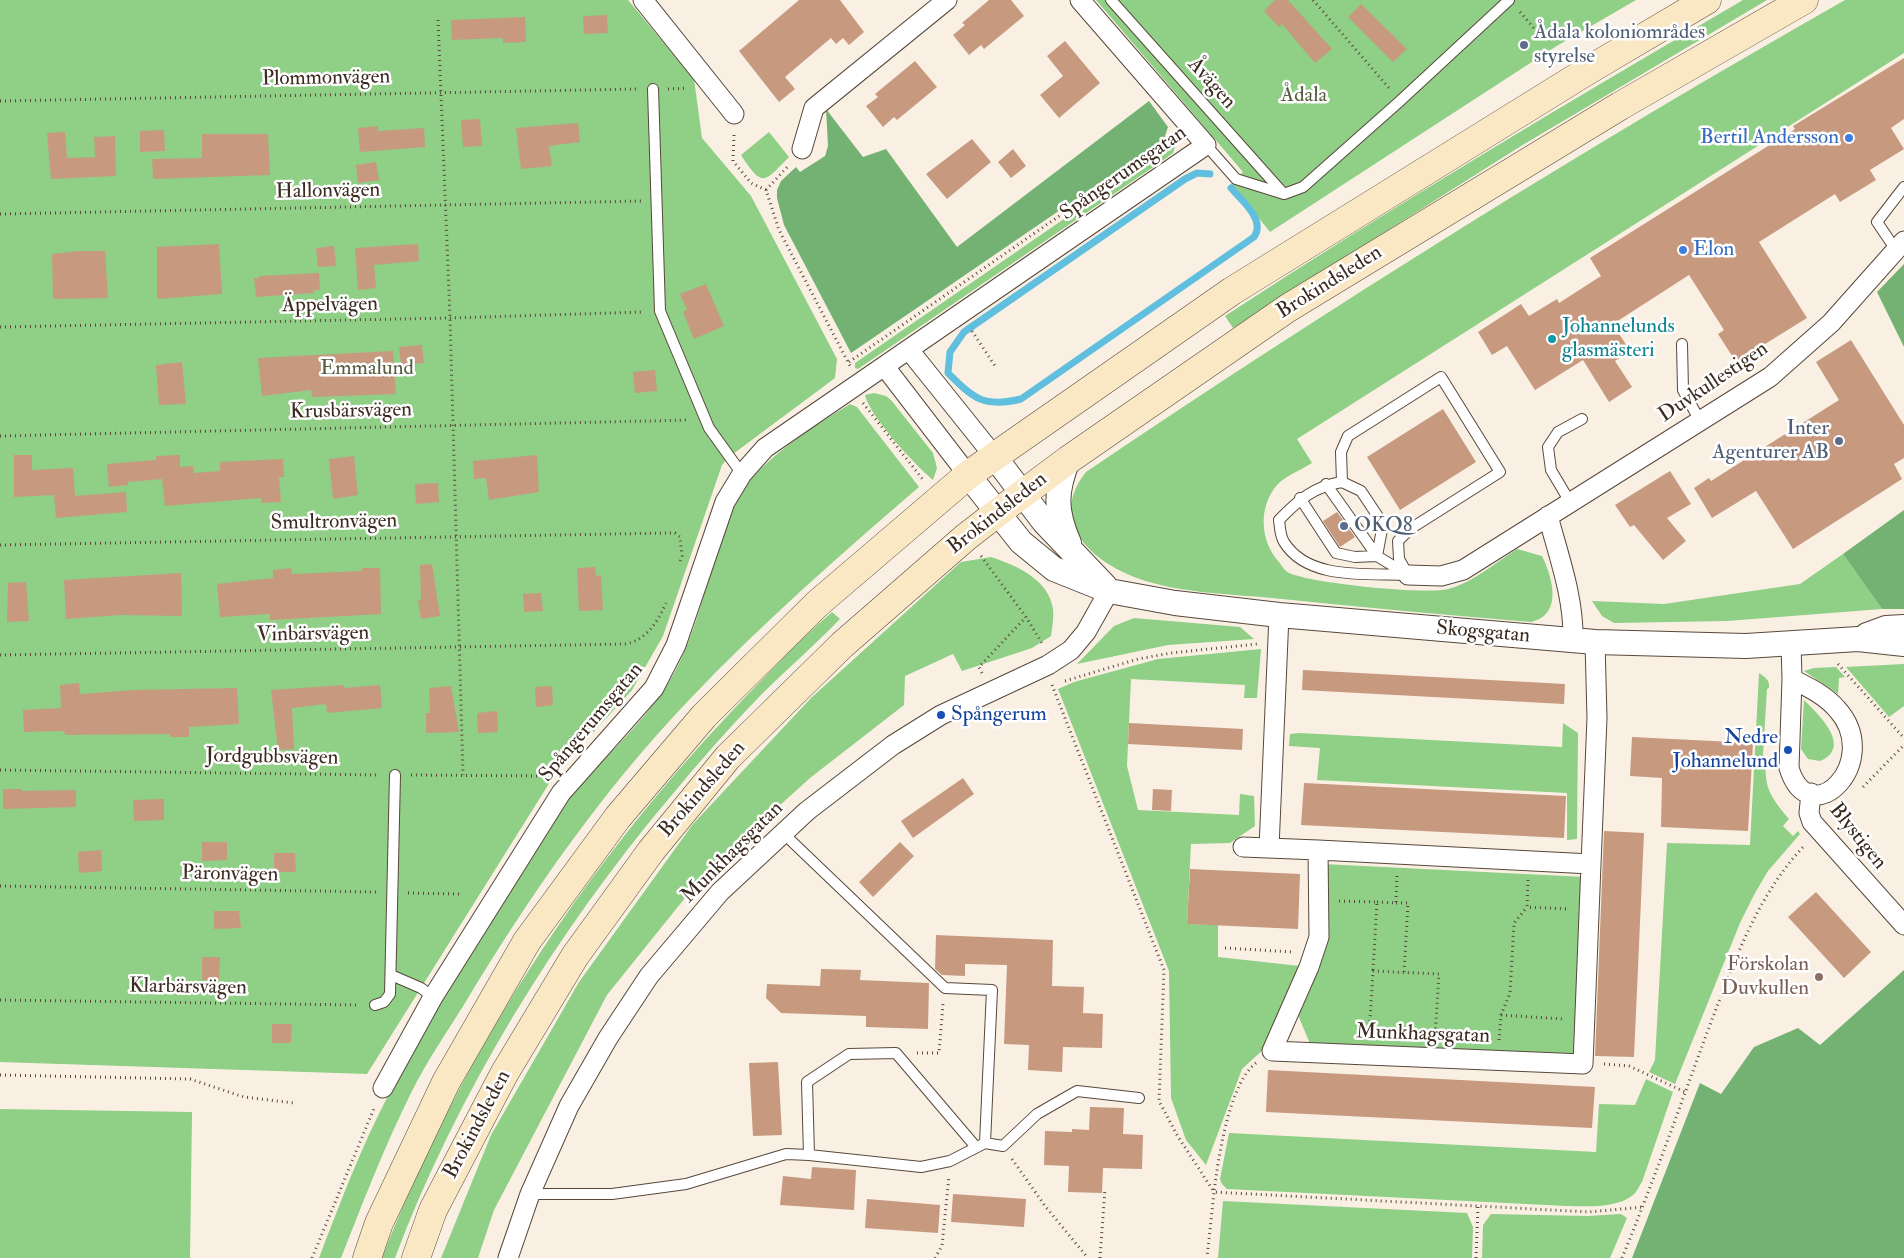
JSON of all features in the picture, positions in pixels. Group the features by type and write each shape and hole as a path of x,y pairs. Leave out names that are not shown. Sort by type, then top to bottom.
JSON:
{"main road":[{"name":"Brokindsleden","path":"367,1258 380,1223 451,1074 527,941 618,817 704,716 817,604 968,474 1232,291 1587,71 1708,0"},
{"name":"Brokindsleden","path":"416,1258 434,1210 504,1074 575,956 651,851 728,757 842,645 966,537 1022,494 1068,460 1288,308 1620,106 1804,0"}],"street":[{"path":"643,0 734,114"},
{"path":"802,149 814,108 947,0"},
{"name":"Spångerumsgatan","path":"383,1088 433,997 561,793 654,688 676,645 725,502 742,474 765,448 1206,145 1080,0"},
{"name":"Duvkullestigen","path":"1408,575 1441,576 1463,570 1770,377 1831,323 1900,245"},
{"path":"909,350 1044,522 1109,590"},
{"path":"885,367 968,474"},
{"path":"1068,460 1060,478 1057,502 1059,520 1071,550"},
{"name":"Skogsgatan","path":"968,474 1021,542 1054,569 1109,590 1175,603 1279,615 1584,641 1696,646 1791,644 1858,639 1904,644"},
{"path":"1548,516 1569,595 1574,622 1584,641 1597,718 1583,1064"},
{"name":"Munkhagsgatan","path":"508,1258 530,1194 569,1106 608,1038 649,976 720,892 782,834 843,782 893,745 941,715 1048,665 1071,650 1086,632 1109,590"},
{"path":"1269,848 1279,615"},
{"name":"Skogsgatan","path":"1858,639 1886,628 1904,627"},
{"name":"Blystigen","path":"1791,644 1792,679 1789,768 1797,785 1811,794 1818,795 1832,792 1851,765 1851,746 1846,724 1836,708 1820,694 1792,679"},
{"name":"Blystigen","path":"1811,794 1809,813 1819,832 1904,925"},
{"path":"1243,847 1591,864"},
{"path":"1272,1052 1319,936 1318,850"},
{"name":"Munkhagsgatan","path":"1272,1052 1583,1064"}],"lane":[{"name":"Åvägen","path":"1111,0 1284,194"},
{"path":"1206,145 1236,179 1284,194 1303,187 1512,3"},
{"path":"653,89 660,311 708,428 742,474"},
{"path":"1900,245 1877,222 1904,187"},
{"path":"1682,344 1682,390 1700,421"},
{"path":"1342,482 1341,452 1348,436 1441,378 1500,472 1410,529 1398,541 1399,558 1408,575"},
{"path":"1570,502 1550,470 1548,447 1558,432 1582,419"},
{"path":"1377,556 1383,524 1361,491 1342,482 1326,484 1300,498 1279,520 1283,541 1296,557 1326,571 1408,575"},
{"path":"1326,484 1377,556 1408,575"},
{"path":"1300,498 1336,553 1355,557 1377,556"},
{"path":"375,1005 384,1002 390,994 395,775"},
{"path":"782,834 945,988 992,990 981,1145"},
{"path":"391,976 420,988 433,997"},
{"path":"809,1155 807,1082 849,1054 896,1053 981,1145"},
{"path":"530,1194 612,1194 686,1184 786,1154 921,1167 950,1161 981,1145 1002,1146 1037,1114 1077,1091 1140,1098"}],"path":[{"path":"1313,0 1400,101"},
{"path":"1512,3 1544,40"},
{"path":"438,20 450,318 451,425 463,775"},
{"name":"Plommonvägen","path":"0,101 713,88"},
{"path":"734,114 733,160 751,183 766,190 780,230 849,362 852,390 938,499"},
{"path":"849,362 1189,126"},
{"path":"766,190 802,149"},
{"name":"Hallonvägen","path":"0,214 656,201"},
{"name":"Äppelvägen","path":"0,327 450,318 660,311"},
{"path":"976,337 995,366"},
{"name":"Krusbärsvägen","path":"0,436 685,421 702,415"},
{"name":"Smultronvägen","path":"0,546 675,533 680,537 682,556 677,573"},
{"path":"966,537 1026,617 1043,643 1052,685 1164,970 1159,1100 1177,1135 1214,1192"},
{"name":"Vinbärsvägen","path":"0,655 626,644 640,641 658,621 669,597"},
{"path":"982,673 979,667 1026,617"},
{"path":"1044,689 1138,659 1171,653 1278,642"},
{"path":"1838,664 1904,738"},
{"name":"Jordgubbsvägen","path":"0,770 544,776"},
{"path":"1622,1258 1643,1207 1728,979 1760,906 1774,882 1795,856 1819,832"},
{"path":"1396,903 1397,854"},
{"path":"1498,1060 1501,1016 1510,993 1514,923 1527,907 1529,861"},
{"name":"Päronvägen","path":"0,886 459,894"},
{"path":"1320,900 1408,903 1404,973"},
{"path":"1368,1055 1376,902"},
{"path":"1527,907 1589,910"},
{"path":"1225,948 1313,954"},
{"path":"1373,971 1439,974 1434,1058"},
{"path":"896,1053 938,1054 945,988"},
{"name":"Klarbärsvägen","path":"0,1000 375,1005"},
{"path":"1501,1016 1585,1020"},
{"path":"1207,1258 1220,1146 1236,1093 1251,1067 1272,1052"},
{"path":"1583,1064 1629,1066 1685,1092"},
{"path":"0,1075 190,1079 244,1097 294,1103"},
{"path":"312,1258 383,1088"},
{"path":"1002,1146 1045,1206 1088,1258"},
{"path":"935,1258 942,1246 950,1161"},
{"path":"1100,1258 1105,1189"},
{"path":"1214,1192 1589,1212 1643,1207"},
{"path":"1476,1258 1478,1206"}],"green space":[{"name":"Emmalund","path":"0,0 628,0 694,79 702,138 751,196 837,359 835,378 729,457 722,465 663,636 632,690 555,774 367,1074 0,1062"},
{"name":"Ådala","path":"1096,0 1636,0 1555,47 1270,232 1231,184 1243,172"},
{"path":"1743,0 1767,0 1521,146 1233,328 1225,316 1417,194"},
{"path":"1845,0 1904,0 1904,53 1297,439 1312,463 1277,485 1271,494 1264,513 1265,534 1268,544 1273,554 1288,572 1320,581 1368,587 1416,590 1448,589 1466,582 1517,549 1542,556 1546,565 1553,595 1548,612 1541,618 1531,622 1186,590 1153,583 1120,571 1090,550 1080,537 1073,523 1071,507 1075,490 1086,472 1272,348 1461,228 1652,112"},
{"path":"1149,101 1168,127 1164,139 851,353 784,225 777,198 777,190 781,181 796,167 800,172 825,156 828,146 826,109 863,157 886,149 957,247"},
{"path":"769,132 789,157 774,172 764,178 754,173 741,155"},
{"path":"1177,141 1173,153 1165,159 858,369 855,368 855,363"},
{"path":"1904,264 1904,347 1877,292"},
{"path":"874,393 886,396 891,400 933,453 937,468 933,480 905,452 875,415 865,395"},
{"path":"850,404 857,407 919,487 801,590 744,644 657,735 597,807 515,923 424,1069 383,1153 341,1258 319,1258 369,1134 409,1057 452,983 566,803 646,714 669,682 689,640 725,527 734,505 743,490 769,461 801,435"},
{"path":"1904,510 1904,609 1882,609 1843,554"},
{"path":"1843,554 1882,609 1727,621 1614,623 1602,616 1592,601 1664,604 1800,584"},
{"path":"991,557 1020,569 1038,581 1045,589 1053,609 1051,636 1032,648 962,671 953,654 905,676 904,705 810,778 705,873 607,995 494,1210 478,1258 441,1258 491,1135 579,982 693,824 811,698 961,562"},
{"path":"832,612 840,619 760,696 714,745 629,848 588,902 550,958 480,1075 448,1135 420,1196 395,1258 382,1258 414,1182 449,1109 488,1037 531,967 577,899 626,834 678,771 769,672"},
{"path":"1134,618 1240,627 1254,639 1168,645 1077,664 1114,626"},
{"path":"1261,649 1257,698 1244,698 1245,685 1131,679 1127,766 1138,810 1239,815 1240,794 1254,796 1255,826 1230,843 1191,844 1187,924 1218,925 1218,957 1300,966 1266,1047 1242,1069 1206,1165 1186,1140 1171,1098 1169,971 1058,689 1074,682 1158,659"},
{"path":"1904,664 1904,706 1889,717 1846,667"},
{"path":"1836,667 1845,677 1839,678 1838,694 1804,671 1814,668"},
{"path":"1759,673 1769,683 1763,755 1766,756 1767,784 1772,797 1789,819 1783,826 1793,836 1798,831 1800,834 1768,871 1740,923 1675,1084 1649,1072 1655,1060 1667,843 1750,845"},
{"path":"1804,700 1824,721 1833,739 1834,747 1830,755 1820,761 1808,759 1801,749"},
{"path":"1563,723 1578,733 1577,839 1567,840 1567,793 1317,780 1320,748 1289,746 1290,734 1300,733 1562,747"},
{"path":"1323,864 1585,877 1578,1058 1311,1046 1298,1015 1324,939"},
{"path":"1904,970 1904,1258 1632,1258 1700,1083 1721,1094 1754,1047 1798,1028 1820,1045"},
{"path":"1646,1079 1673,1092 1642,1182 1637,1191 1626,1199 1610,1205 1566,1206 1227,1189 1220,1179 1229,1133 1596,1152 1599,1104 1635,1105"},
{"path":"0,1109 192,1112 190,1258 0,1258"},
{"path":"1223,1201 1467,1213 1473,1227 1472,1258 1218,1258"},
{"path":"1491,1214 1588,1216 1621,1214 1627,1218 1610,1258 1482,1258 1483,1225"}],"building":[{"path":"799,0 840,0 864,32 849,45 843,38 836,44 831,38 785,77 795,89 779,102 739,51"},
{"path":"989,0 1011,0 1024,16 984,49 981,45 969,55 953,35 965,25 962,23"},
{"path":"1275,0 1288,0 1332,49 1315,63 1282,24 1279,27 1264,11"},
{"path":"1361,4 1407,49 1393,62 1348,17"},
{"path":"607,15 608,33 584,34 583,16"},
{"path":"525,17 526,42 503,43 503,38 452,40 451,20"},
{"path":"1065,41 1100,83 1059,118 1040,95 1063,76 1047,56"},
{"path":"1904,58 1904,119 1891,128 1904,149 1870,170 1876,180 1840,202 1835,194 1759,242 1807,318 1736,362 1718,334 1724,330 1689,275 1613,324 1630,351 1615,361 1632,387 1609,402 1583,360 1535,390 1507,346 1492,355 1478,332 1521,304 1529,316 1557,299 1559,303 1601,276 1590,258 1795,129 1793,126"},
{"path":"915,61 937,87 897,120 894,117 883,127 866,106 878,97 875,94"},
{"path":"480,119 482,146 463,147 461,120"},
{"path":"578,123 580,142 549,146 552,166 521,169 516,128"},
{"path":"378,126 378,131 424,128 425,147 360,152 358,128"},
{"path":"164,130 165,151 140,152 140,131"},
{"path":"65,132 67,158 95,157 94,137 115,136 116,176 51,179 47,133"},
{"path":"202,134 268,134 270,175 153,179 152,159 202,158"},
{"path":"972,139 991,162 947,199 926,174"},
{"path":"1013,149 1026,166 1011,178 998,162"},
{"path":"376,162 379,180 358,183 356,165"},
{"path":"219,244 222,294 157,299 157,247"},
{"path":"418,244 419,261 374,265 376,288 358,290 355,248"},
{"path":"334,246 336,266 318,267 316,248"},
{"path":"105,251 108,298 53,299 52,254"},
{"path":"319,273 320,290 314,290 314,293 256,297 254,278 259,278 259,276"},
{"path":"706,284 724,326 694,339 683,312 687,310 680,294"},
{"name":"Inter Agenturer AB","path":"1851,340 1904,425 1904,458 1894,464 1902,479 1793,549 1756,491 1712,518 1694,488 1709,478 1711,481 1839,400 1816,362"},
{"path":"422,345 424,363 401,365 399,347"},
{"path":"393,351 396,394 312,397 311,390 262,396 258,358"},
{"path":"182,362 186,404 159,405 156,365"},
{"path":"655,370 657,391 635,393 633,372"},
{"path":"1443,409 1476,462 1400,510 1367,457"},
{"path":"14,455 32,455 32,470 73,468 75,496 126,492 127,512 56,518 54,495 14,497"},
{"path":"180,455 180,467 193,466 194,473 220,471 220,462 283,459 284,477 279,477 281,502 261,503 261,498 165,506 162,479 128,482 128,485 109,487 107,464 156,460 156,456"},
{"path":"537,455 539,492 489,500 486,478 474,479 473,461"},
{"path":"354,456 358,495 333,499 329,459"},
{"path":"1670,471 1691,504 1667,518 1686,541 1663,560 1634,525 1630,527 1615,505"},
{"path":"438,483 439,502 416,504 415,484"},
{"path":"1337,512 1355,537 1340,547 1323,521"},
{"path":"432,564 440,616 421,619 418,600 421,600 420,565"},
{"path":"595,567 596,576 601,575 603,610 579,611 577,568"},
{"path":"291,568 292,574 362,571 362,568 380,568 381,614 270,620 270,614 220,617 217,584 273,578 273,570"},
{"path":"181,573 182,616 120,615 66,619 64,580"},
{"path":"26,582 29,621 7,622 8,583"},
{"path":"541,593 543,611 524,612 523,594"},
{"path":"1303,670 1565,684 1564,704 1302,690"},
{"path":"79,683 80,694 134,690 237,688 239,724 189,727 189,737 170,737 170,734 65,735 64,731 24,732 23,710 61,708 60,685"},
{"path":"344,685 344,688 380,685 382,708 327,713 326,704 292,708 294,749 278,750 271,690"},
{"path":"451,686 459,732 426,733 426,713 430,713 429,688"},
{"path":"552,686 553,705 536,707 535,687"},
{"path":"497,711 498,732 478,733 477,713"},
{"path":"1129,723 1243,729 1242,750 1128,744"},
{"path":"1632,737 1753,743 1748,831 1661,827 1662,778 1630,776"},
{"path":"963,778 974,794 913,838 901,821"},
{"path":"1304,783 1566,796 1564,838 1301,825"},
{"path":"3,789 22,789 22,791 76,790 76,807 3,809"},
{"path":"1153,789 1172,790 1171,811 1152,810"},
{"path":"164,799 164,820 134,821 133,800"},
{"path":"1604,831 1644,833 1634,1057 1595,1056"},
{"path":"202,842 227,842 227,860 202,861"},
{"path":"900,842 914,856 873,897 859,882"},
{"path":"101,850 102,871 79,873 78,852"},
{"path":"274,853 295,853 296,872 274,872"},
{"path":"1190,869 1300,874 1298,929 1187,924"},
{"path":"1816,892 1871,952 1844,978 1788,917"},
{"path":"214,911 239,911 241,928 214,929"},
{"path":"936,935 1053,940 1052,986 1084,987 1083,1013 1103,1014 1102,1048 1063,1047 1062,1072 1028,1070 1029,1045 1004,1044 1007,965 965,964 965,976 942,975 935,969"},
{"path":"202,957 220,957 219,980 202,980"},
{"path":"821,969 861,970 860,980 929,983 928,1029 866,1027 866,1016 781,1013 766,998 767,984 820,986"},
{"path":"272,1024 292,1024 291,1043 272,1043"},
{"path":"778,1062 782,1135 753,1136 749,1063"},
{"path":"1268,1070 1595,1087 1592,1128 1266,1112"},
{"path":"1090,1107 1124,1108 1123,1134 1143,1135 1142,1169 1103,1168 1102,1193 1068,1192 1069,1166 1044,1165 1045,1131 1072,1132 1072,1129 1089,1130"},
{"path":"812,1167 856,1170 854,1210 780,1205 783,1176 811,1179"},
{"path":"953,1194 1026,1199 1024,1227 951,1222"},
{"path":"867,1199 940,1205 938,1233 865,1228"}],"waterway":[{"path":"1210,174 1197,173 1185,179 964,332 950,352 948,373 973,395 988,402 1008,402 1021,399 1254,237 1257,231 1255,217 1231,188"}],"place":[{"name":"Ådala koloniområdes styrelse","path":"1524,45"},
{"name":"Bertil Andersson","path":"1849,138"},
{"name":"Elon","path":"1683,250"},
{"name":"Johannelunds glasmästeri","path":"1552,339"},
{"name":"Inter Agenturer AB","path":"1839,441"},
{"name":"OKQ8","path":"1344,526"},
{"name":"Spångerum","path":"941,715"},
{"name":"Nedre Johannelund","path":"1788,750"},
{"name":"Förskolan Duvkullen","path":"1819,977"}]}
